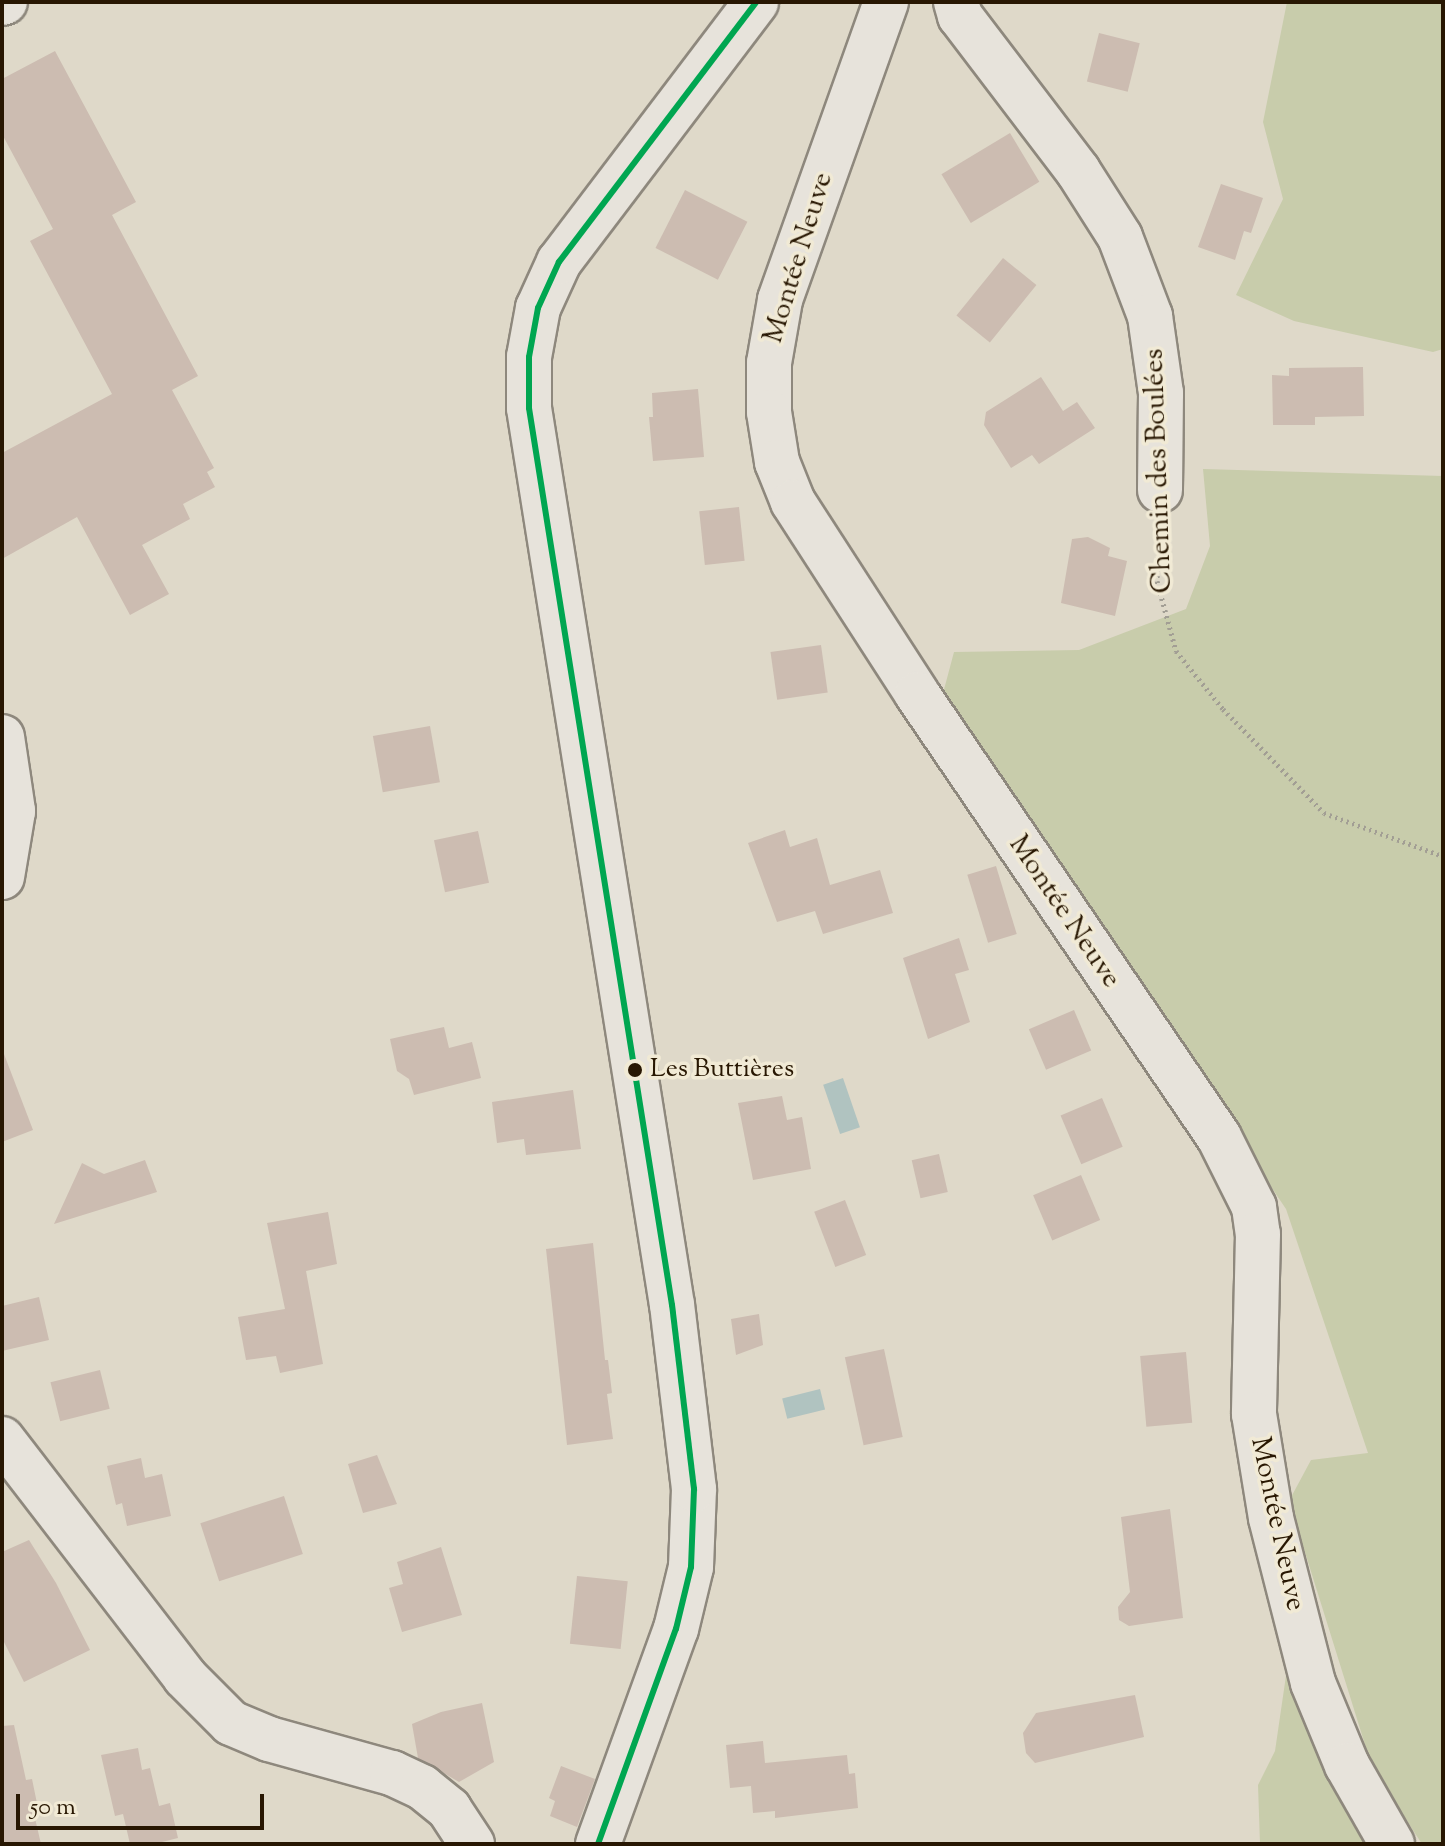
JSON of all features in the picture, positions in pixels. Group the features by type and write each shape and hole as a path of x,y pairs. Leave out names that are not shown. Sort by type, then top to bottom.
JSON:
{"street":[{"path":"598,1844 676,1629 691,1567 694,1489 672,1305 529,408 529,357 538,308 559,262 756,2"},
{"name":"Montée Neuve","path":"886,2 780,300 769,363 769,412 777,462 793,502 917,694 1219,1137 1254,1207 1258,1234 1254,1414 1271,1518 1313,1683 1347,1765 1392,1844"},
{"name":"Chemin des Boulées","path":"956,2 960,16 1078,171 1120,237 1150,316 1161,393 1160,490"},
{"path":"2,737 13,811 2,877"},
{"path":"2,1439 185,1677 231,1723 269,1739 392,1773 422,1787 449,1809 472,1844"}],"path":[{"name":"Chemin des Boulées","path":"1160,490 1157,581 1176,651 1223,709 1324,813 1443,856"}],"green space":[{"path":"1287,2 1443,2 1443,349 1433,352 1294,321 1236,295 1283,199 1263,122"},
{"path":"1203,469 1443,476 1443,1844 1422,1844 1372,1767 1289,1501 1311,1460 1368,1453 1286,1209 942,697 954,652 1079,650 1186,609 1210,546"},
{"path":"1288,1662 1377,1844 1260,1844 1258,1785 1275,1751"}],"shaded area":[{"path":"843,1078 860,1127 840,1134 823,1085"},
{"path":"820,1389 825,1409 787,1419 782,1398"}],"building":[{"path":"1099,33 1140,43 1128,92 1087,82"},
{"path":"55,51 136,202 112,215 198,376 172,390 214,468 207,472 215,487 183,504 190,519 142,545 169,594 130,615 77,517 2,559 2,453 112,394 30,241 53,229 2,134 2,79"},
{"path":"1010,133 1039,182 971,223 941,174"},
{"path":"1221,184 1263,198 1251,233 1244,231 1235,260 1198,247"},
{"path":"685,190 747,222 718,280 655,248"},
{"path":"1003,258 1036,285 990,343 956,316"},
{"path":"1363,367 1364,416 1315,417 1315,425 1273,425 1272,375 1289,376 1289,368"},
{"path":"1041,377 1063,411 1077,402 1095,428 1039,464 1032,455 1011,468 984,425 986,412"},
{"path":"698,389 704,457 653,461 649,417 653,417 652,393"},
{"path":"739,507 745,561 705,565 699,511"},
{"path":"1088,537 1110,548 1108,556 1127,561 1115,616 1061,603 1072,539"},
{"path":"821,645 828,693 777,700 770,652"},
{"path":"430,726 440,782 383,792 373,736"},
{"path":"785,830 790,847 817,838 830,885 880,870 893,913 823,934 815,911 777,922 748,843"},
{"path":"478,831 489,883 445,892 434,840"},
{"path":"996,866 1017,934 988,943 967,875"},
{"path":"959,938 969,970 955,974 970,1022 928,1039 903,958"},
{"path":"1074,1010 1091,1051 1046,1070 1029,1029"},
{"path":"444,1027 449,1048 472,1042 481,1078 414,1095 409,1079 397,1071 390,1039"},
{"path":"2,1055 33,1130 2,1142"},
{"path":"573,1090 581,1149 526,1155 524,1139 497,1143 492,1102"},
{"path":"782,1096 787,1120 802,1117 811,1169 753,1180 738,1103"},
{"path":"1102,1098 1123,1147 1081,1164 1061,1116"},
{"path":"939,1154 948,1192 920,1198 912,1160"},
{"path":"145,1160 157,1192 54,1224 82,1163 104,1174"},
{"path":"1081,1175 1100,1220 1052,1240 1033,1195"},
{"path":"845,1200 866,1255 835,1267 814,1212"},
{"path":"328,1212 337,1264 306,1271 323,1364 280,1373 276,1356 246,1360 238,1317 285,1309 267,1223"},
{"path":"593,1243 605,1360 608,1360 612,1393 607,1394 613,1439 567,1445 546,1249"},
{"path":"39,1297 49,1340 2,1351 2,1306"},
{"path":"759,1314 763,1345 736,1355 731,1319"},
{"path":"884,1349 903,1437 864,1445 845,1357"},
{"path":"1186,1352 1192,1423 1146,1427 1140,1356"},
{"path":"100,1370 110,1409 60,1421 51,1382"},
{"path":"377,1455 397,1504 363,1513 348,1464"},
{"path":"141,1458 145,1478 162,1474 171,1516 127,1526 122,1503 116,1505 107,1466"},
{"path":"284,1496 303,1554 219,1581 200,1523"},
{"path":"1170,1509 1183,1618 1129,1626 1119,1620 1118,1607 1130,1592 1121,1517"},
{"path":"29,1540 56,1583 90,1650 24,1682 2,1638 2,1552"},
{"path":"441,1547 462,1615 402,1632 389,1588 403,1584 397,1562"},
{"path":"577,1576 628,1581 621,1649 570,1644"},
{"path":"1135,1695 1144,1737 1035,1763 1026,1753 1023,1733 1036,1713"},
{"path":"482,1703 494,1762 459,1782 418,1758 412,1724 441,1712"},
{"path":"14,1725 26,1780 32,1779 39,1813 34,1814 41,1844 2,1844 2,1726"},
{"path":"763,1741 765,1763 847,1755 849,1774 855,1773 858,1808 775,1818 775,1811 753,1813 751,1786 730,1788 726,1745"},
{"path":"138,1748 142,1770 150,1768 159,1806 170,1803 178,1838 154,1844 130,1844 123,1814 115,1816 101,1755"},
{"path":"561,1766 595,1779 577,1827 550,1816 555,1801 549,1798"}],"transit line":[{"path":"598,1844 676,1629 691,1567 694,1489 672,1305 529,408 529,357 538,308 559,262 756,2"}],"place":[{"name":"Les Buttières","path":"635,1070"}]}
